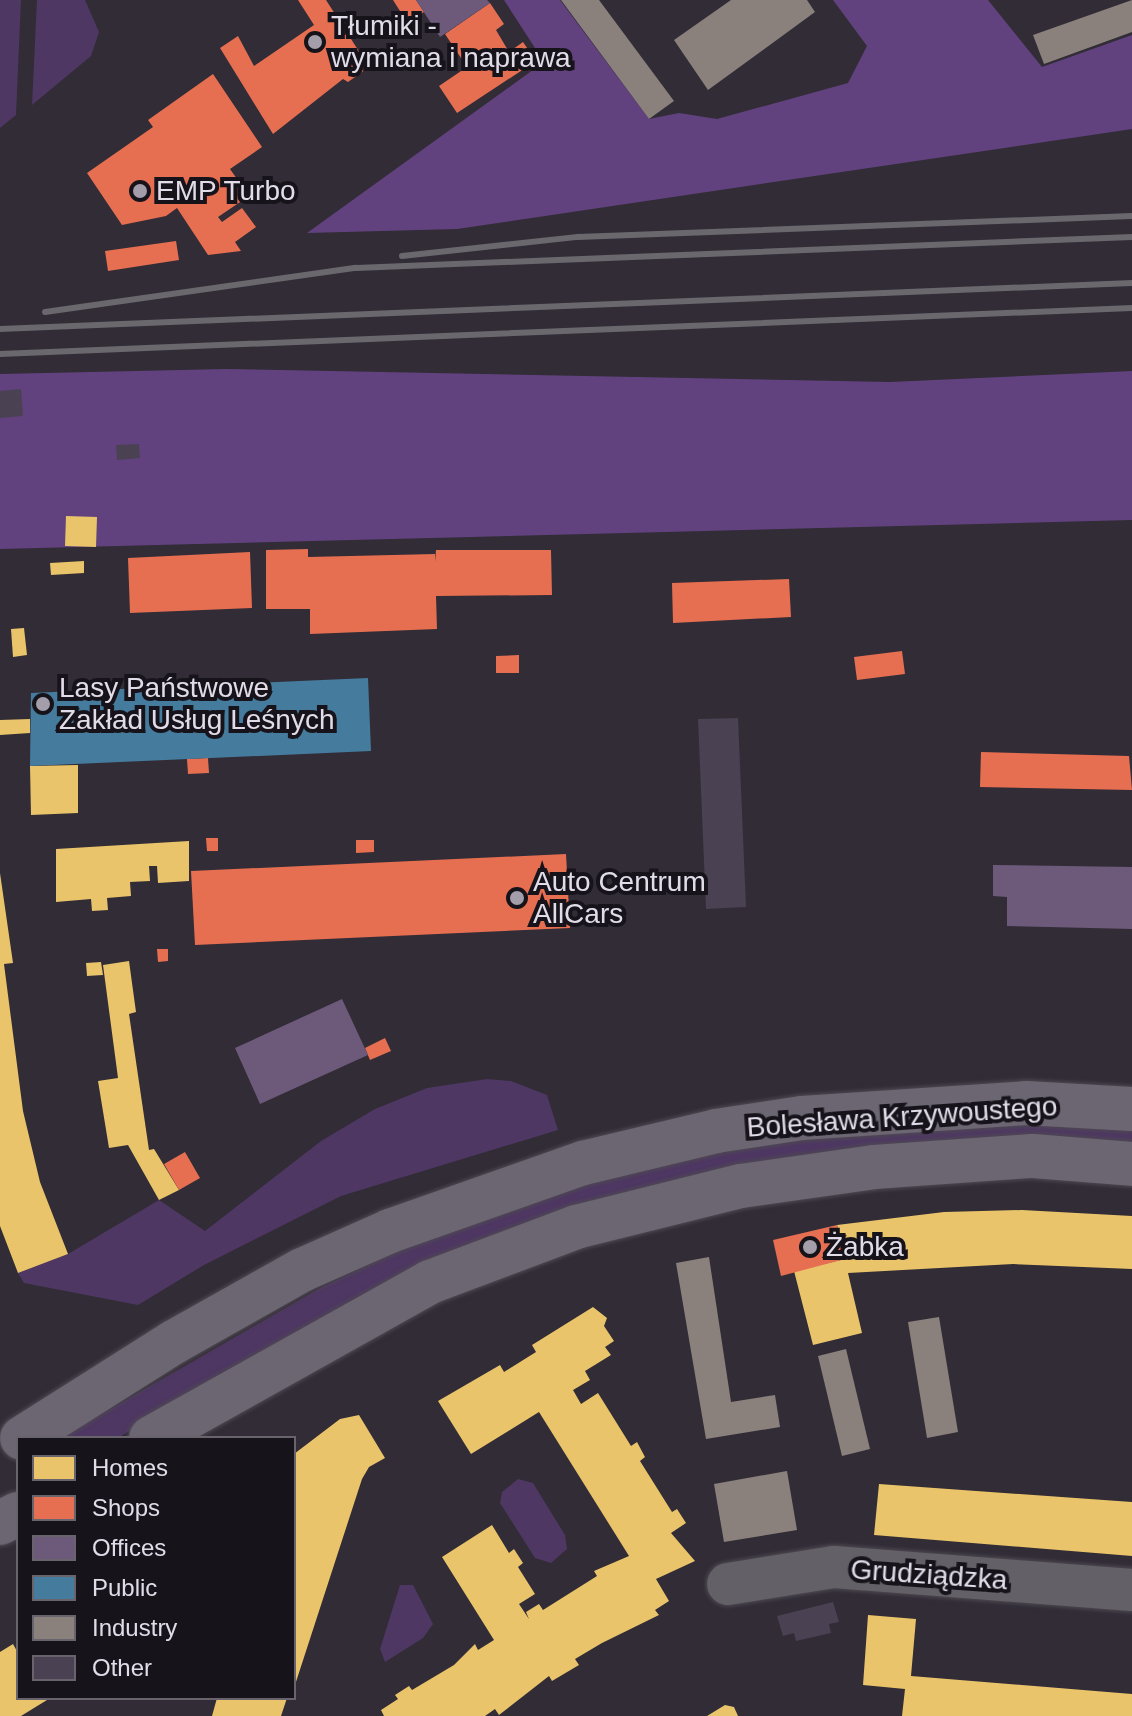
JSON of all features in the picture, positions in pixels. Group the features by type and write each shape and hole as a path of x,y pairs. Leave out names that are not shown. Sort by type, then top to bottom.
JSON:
{"main road":[{"name":"Bolesława Krzywoustego","path":"25,1436 174,1342 302,1270 390,1231 583,1163 716,1131 802,1118 1026,1103 1132,1109"},
{"name":"Bolesława Krzywoustego","path":"155,1436 430,1282 576,1227 741,1186 874,1167 1033,1156 1132,1164"}],"street":[{"name":"Grudziądzka","path":"728,1584 834,1567 1132,1590"}],"shaded area":[{"path":"0,0 21,0 16,115 0,128"},
{"path":"37,0 85,0 99,32 91,56 32,105"},
{"path":"504,0 560,0 649,119 679,113 717,119 848,83 867,46 833,0 988,0 1042,67 1132,35 1132,129 457,229 307,233 544,62"},
{"path":"226,369 890,382 1132,371 1132,520 0,549 0,374"},
{"path":"487,1079 511,1081 547,1095 558,1130 341,1196 204,1265 138,1305 24,1283 18,1273 68,1254 159,1200 205,1231 321,1141 375,1109 427,1088"},
{"path":"953,1123 1132,1127 1132,1147 823,1155 189,1394 121,1436 63,1436 322,1287 433,1235 564,1189 730,1148"},
{"path":"518,1479 533,1483 565,1535 567,1549 551,1563 535,1558 500,1503 502,1492"},
{"path":"400,1585 413,1585 433,1624 423,1638 385,1662 380,1649"}],"building: Homes":[{"path":"66,516 97,517 96,547 65,546"},
{"path":"84,561 84,573 51,575 50,563"},
{"path":"24,628 27,655 13,657 11,629"},
{"path":"30,719 30,733 0,735 0,720"},
{"path":"78,765 78,813 31,815 30,766"},
{"path":"189,841 189,881 158,883 157,866 149,866 150,881 130,882 131,896 107,898 108,910 92,911 91,899 56,902 56,849"},
{"path":"0,873 13,963 4,964 23,1111 40,1182 68,1254 18,1273 0,1226"},
{"path":"129,961 136,1012 129,1014 149,1150 154,1149 179,1190 159,1200 128,1145 109,1148 98,1081 118,1078 103,965"},
{"path":"101,962 103,975 87,976 86,963"},
{"path":"1022,1210 1132,1216 1132,1269 1013,1264 848,1273 862,1333 813,1345 794,1271 845,1259 837,1225 944,1212"},
{"path":"593,1307 607,1318 604,1326 614,1341 605,1347 611,1355 585,1371 590,1380 573,1390 581,1404 598,1393 631,1446 637,1442 645,1457 640,1461 672,1512 677,1509 686,1523 671,1533 695,1561 656,1579 669,1601 655,1610 659,1615 575,1659 579,1665 552,1681 549,1676 499,1715 495,1709 485,1716 384,1716 381,1710 398,1699 395,1695 409,1686 412,1690 454,1665 475,1644 478,1650 494,1640 442,1557 492,1525 509,1553 514,1549 523,1563 518,1567 535,1594 519,1604 529,1619 526,1612 539,1604 543,1610 597,1576 594,1571 629,1556 539,1412 471,1454 438,1401 500,1365 504,1372 536,1352 532,1345"},
{"path":"359,1415 385,1458 369,1467 362,1479 296,1682 296,1452 340,1419"},
{"path":"879,1484 1132,1502 1132,1556 874,1535"},
{"path":"868,1615 916,1619 911,1676 1132,1694 1132,1716 902,1716 905,1689 863,1685"},
{"path":"13,1644 16,1649 16,1700 47,1700 21,1716 0,1716 0,1652"},
{"path":"216,1700 286,1700 281,1716 212,1716"},
{"path":"725,1705 734,1707 738,1716 707,1716"}],"building: Shops":[{"path":"298,0 326,0 369,67 348,82 343,79 273,134 220,48 238,36 254,66 314,25"},
{"path":"393,0 416,0 424,12 407,22"},
{"path":"490,3 504,24 496,30 509,52 523,42 536,61 457,113 439,86 467,67 445,34"},
{"path":"213,74 262,147 230,169 249,196 218,217 222,222 242,208 256,227 235,242 241,251 208,255 177,208 166,216 122,225 87,173 153,127 148,120"},
{"path":"176,241 179,260 108,271 105,251"},
{"path":"308,549 308,557 435,554 435,562 436,550 551,550 552,595 436,596 437,629 310,634 310,609 266,609 266,550"},
{"path":"250,552 252,608 130,613 128,558"},
{"path":"789,579 791,617 673,623 672,583"},
{"path":"902,651 905,674 857,680 854,657"},
{"path":"519,655 519,673 496,673 496,656"},
{"path":"981,752 1129,756 1132,790 980,787"},
{"path":"208,758 209,773 188,774 187,759"},
{"path":"206,838 218,838 218,851 207,851"},
{"path":"356,840 374,840 374,852 356,853"},
{"path":"566,854 570,928 195,945 191,871"},
{"path":"157,949 168,949 168,961 158,962"},
{"path":"385,1038 391,1051 370,1060 365,1048"},
{"path":"185,1152 200,1178 179,1190 164,1164"},
{"path":"837,1225 845,1259 781,1276 773,1240"}],"building: Offices":[{"path":"416,0 487,0 490,3 440,37"},
{"path":"993,865 1132,867 1132,929 1007,926 1007,897 993,896"},
{"path":"342,999 368,1055 260,1104 235,1048"}],"building: Public":[{"path":"368,678 371,751 30,766 31,693"}],"building: Industry":[{"path":"561,0 599,0 674,101 649,119"},
{"path":"731,0 807,0 815,12 708,90 674,40"},
{"path":"1132,0 1132,32 1044,64 1033,35"},
{"path":"709,1257 731,1402 775,1395 780,1427 706,1439 676,1263"},
{"path":"939,1317 958,1432 927,1438 908,1322"},
{"path":"846,1349 870,1449 842,1456 818,1356"},
{"path":"787,1471 797,1530 724,1542 714,1484"}],"building: Other":[{"path":"21,389 23,416 0,418 0,391"},
{"path":"139,444 140,458 117,460 116,445"},
{"path":"738,718 746,907 706,909 698,719"},
{"path":"833,1602 839,1622 829,1624 831,1633 796,1641 794,1633 783,1636 777,1616"}],"railway":[{"path":"402,256 578,237 1132,216"},
{"path":"45,312 356,268 1132,237"},
{"path":"0,329 1132,283"},
{"path":"0,354 1132,308"}],"place":[{"name":"Tłumiki - wymiana i naprawa","path":"315,42"},
{"name":"EMP Turbo","path":"140,191"},
{"name":"Lasy Państwowe Zakład Usług Leśnych","path":"43,704"},
{"name":"Auto Centrum AllCars","path":"517,898"},
{"name":"Żabka","path":"810,1247"}]}
